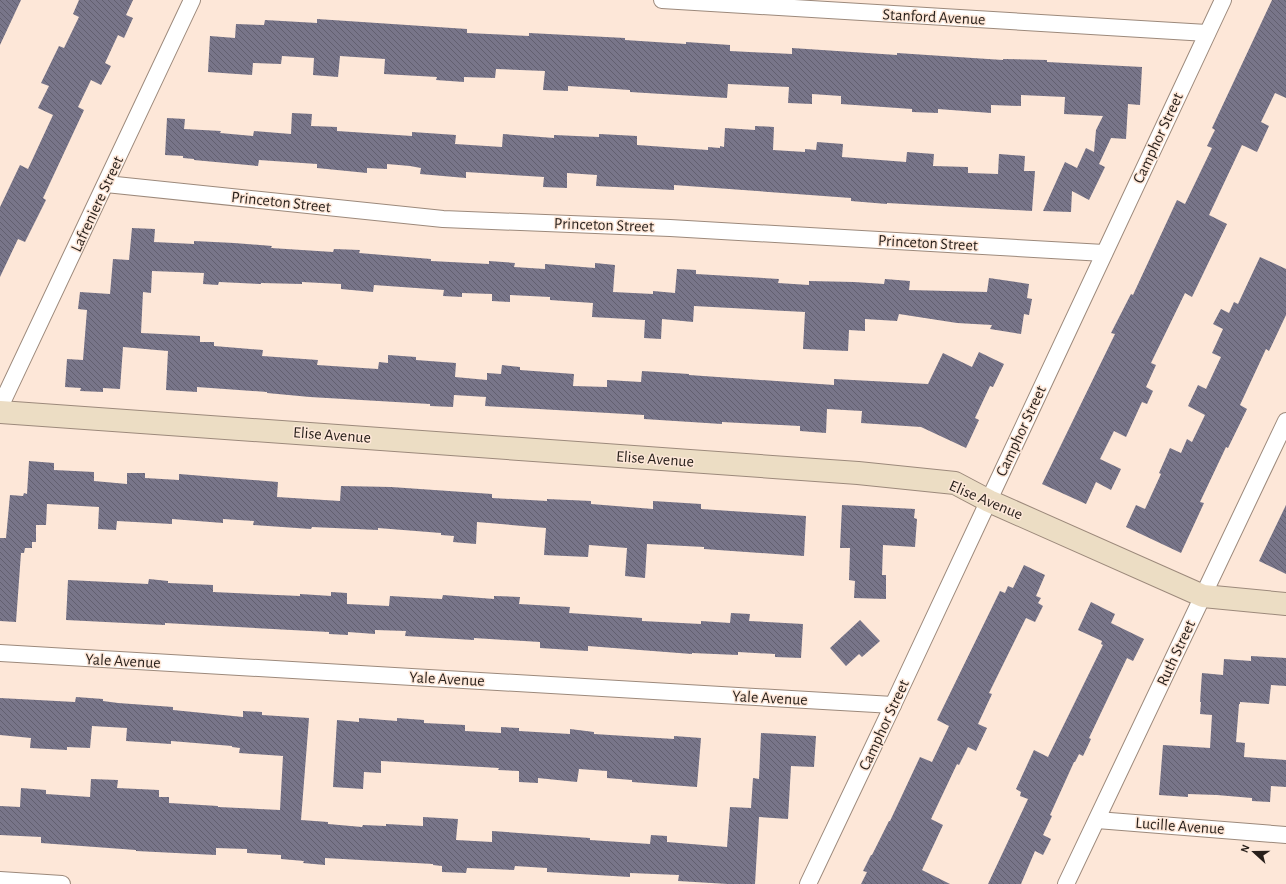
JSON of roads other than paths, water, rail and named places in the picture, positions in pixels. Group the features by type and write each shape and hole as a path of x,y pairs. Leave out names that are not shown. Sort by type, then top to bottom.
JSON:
{"street":[{"name":"Lafreniere Street","path":"0,407 192,0"},
{"name":"Stanford Avenue","path":"662,0 1207,33"},
{"name":"Camphor Street","path":"808,884 989,501 1207,33 1224,0"},
{"name":"Princeton Street","path":"106,184 443,218 670,228 1104,253"},
{"name":"Elise Avenue","path":"0,412 858,473 955,483 989,501 1202,596 1286,604"},
{"name":"Ruth Street","path":"1066,884 1286,421"},
{"name":"Yale Avenue","path":"0,654 893,705"},
{"name":"Lucille Avenue","path":"1097,820 1286,834"},
{"path":"0,880 62,884"}]}
